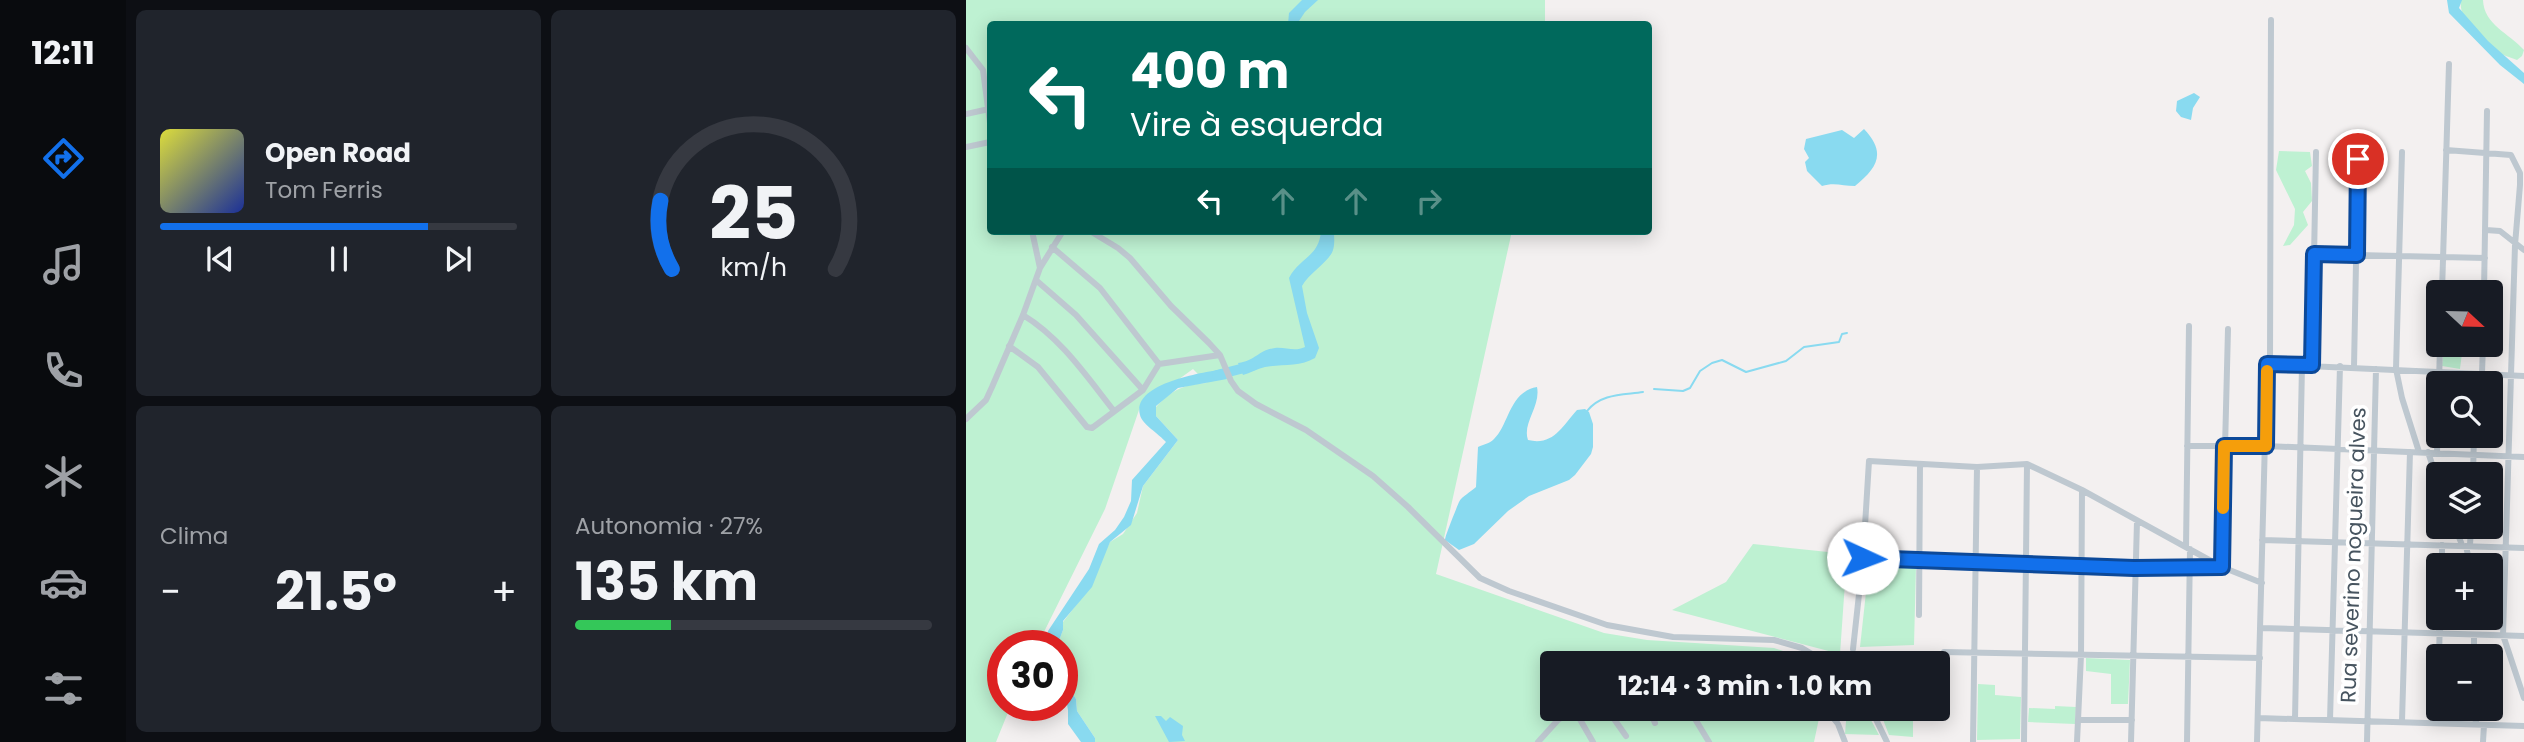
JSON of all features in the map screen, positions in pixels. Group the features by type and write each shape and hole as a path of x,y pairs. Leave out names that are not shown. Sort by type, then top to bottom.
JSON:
{"street":[{"path":"2257,742 2269,364 2271,20"},
{"path":"966,48 984,70 987,93"},
{"path":"2443,280 2449,64"},
{"path":"966,114 987,109"},
{"path":"2484,280 2487,111"},
{"path":"966,147 987,143"},
{"path":"2446,150 2511,155 2520,173 2515,245 2503,632 2524,698"},
{"path":"2312,365 2316,152"},
{"path":"2402,152 2396,369 2406,413 2419,452"},
{"path":"2354,367 2358,159"},
{"path":"2486,230 2500,231 2524,250"},
{"path":"1033,235 1040,268"},
{"path":"966,419 986,400 1037,281 1040,268 1060,235"},
{"path":"1097,235 1118,247 1130,258 1171,306 1220,355 1229,377 1244,396 1306,430 1373,476 1432,530 1468,568 1489,584 1607,625 1672,637 1774,640 1807,651"},
{"path":"1052,247 1100,288 1159,364"},
{"path":"2314,254 2485,258"},
{"path":"1037,281 1076,314 1143,390"},
{"path":"1023,315 1053,338 1114,411"},
{"path":"2187,742 2190,568 2186,446 2189,326"},
{"path":"2222,567 2228,329"},
{"path":"1010,346 1038,367 1087,426 1094,428 1143,390 1159,364 1220,355"},
{"path":"2269,364 2439,371 2440,357"},
{"path":"2295,719 2295,629 2301,540 2302,365"},
{"path":"2330,720 2340,366"},
{"name":"Rua severino nogueira alves","path":"2367,742 2376,369"},
{"path":"2503,374 2524,376"},
{"path":"2186,446 2266,446 2524,457"},
{"path":"2437,448 2437,453"},
{"path":"2474,448 2474,462"},
{"path":"2402,721 2410,452"},
{"path":"2428,452 2431,462"},
{"path":"1853,649 1863,558 1869,461 1977,467 2027,464 2082,490 2222,567 2262,583"},
{"path":"1919,615 1920,464"},
{"path":"2024,742 2027,464"},
{"path":"1973,742 1977,467"},
{"path":"2077,742 2081,655 2082,490"},
{"path":"2131,742 2137,521"},
{"path":"2462,539 2468,553"},
{"path":"2466,545 2468,539"},
{"path":"2262,540 2524,548"},
{"path":"2442,545 2442,553"},
{"path":"1863,558 2134,568 2222,567"},
{"path":"2261,628 2405,634 2474,635 2503,632 2524,636"},
{"path":"2440,630 2440,644"},
{"path":"2474,635 2474,644"},
{"path":"1950,652 2260,658"},
{"path":"2258,718 2524,726"},
{"path":"2078,720 2132,720"},
{"path":"1538,742 1557,721"},
{"path":"1581,721 1592,742"},
{"path":"1615,721 1626,736"},
{"path":"1696,721 1709,742"},
{"path":"1836,721 1846,742"},
{"path":"1877,721 1887,742"},
{"path":"2483,742 2484,725"}],"green space":[{"path":"966,0 1545,0 1545,21 987,21 987,235 1511,235 1436,574 1604,633 1647,640 1774,648 1783,651 1540,651 1540,721 1818,721 1814,742 1095,742 1078,712 1078,630 1063,630 1063,622 1080,600 1110,542 1123,534 1137,513 1143,486 1178,440 1156,416 1156,407 1179,389 1207,383 1193,369 1140,407 1105,509 1045,630 987,630 987,721 1005,721 996,742 966,742"},
{"path":"2461,0 2483,0 2484,9 2492,22 2524,50 2522,56 2517,60 2483,42 2466,22"},
{"path":"2279,151 2310,152 2312,166 2305,171 2311,183 2312,201 2303,212 2308,225 2290,245 2283,246 2294,225 2295,209 2276,170"},
{"path":"2443,357 2462,357 2460,369 2442,366"},
{"path":"1753,544 1847,554 1840,651 1829,651 1672,610 1726,582"},
{"path":"1869,565 1916,566 1914,645 1860,647"},
{"path":"2086,658 2130,660 2128,704 2111,704 2111,674 2086,671"},
{"path":"1978,684 1995,685 1995,695 2021,697 2020,739 1977,740"},
{"path":"2055,706 2076,707 2075,724 2028,722 2029,708 2055,709"},
{"path":"1846,721 1871,721 1879,735 1845,734"},
{"path":"1884,721 1913,721 1913,737 1889,735"}],"water":[{"path":"1302,0 1318,0 1299,21 1288,21 1289,13"},
{"path":"2447,0 2462,0 2459,8 2488,41 2524,73 2524,84 2500,65 2449,13"},
{"path":"2194,93 2200,97 2193,108 2191,120 2181,117 2176,111 2177,101"},
{"path":"1864,129 1875,146 1876,160 1869,173 1855,186 1822,186 1807,171 1805,162 1809,158 1804,149 1806,139 1842,130 1854,138"},
{"path":"1321,235 1334,235 1333,250 1302,286 1307,313 1319,348 1315,358 1297,364 1265,367 1243,375 1238,363 1275,348 1305,347 1289,278 1313,252"},
{"path":"1224,369 1227,379 1178,388 1156,406 1156,416 1178,440 1143,486 1131,525 1110,542 1092,587 1063,621 1063,630 1049,630 1089,569 1099,544 1115,530 1124,517 1131,501 1132,480 1166,442 1141,418 1140,404 1158,387"},
{"path":"1537,387 1538,394 1527,427 1528,440 1551,438 1577,410 1585,409 1589,412 1593,424 1591,454 1569,480 1529,496 1508,511 1474,544 1459,550 1445,540 1459,502 1476,487 1478,447 1490,442 1499,433 1521,395"},
{"path":"1078,712 1095,742 1081,742 1068,721 1078,721"},
{"path":"1155,716 1161,716 1166,721 1170,717 1183,726 1182,735 1185,741 1169,742"}],"waterway":[{"path":"1654,389 1683,391 1690,388 1700,371 1712,363 1722,360 1746,372 1786,361 1804,347 1839,342 1842,334 1847,333"},
{"path":"1217,375 1252,366"},
{"path":"1587,411 1606,398 1643,392"}],"slow traffic":[{"path":"2223,508 2224,446 2266,446 2267,371"}],"route":[{"path":"1863,558 2134,568 2222,567 2224,446 2266,446 2267,364 2312,365 2314,254 2357,255 2358,159"}]}
